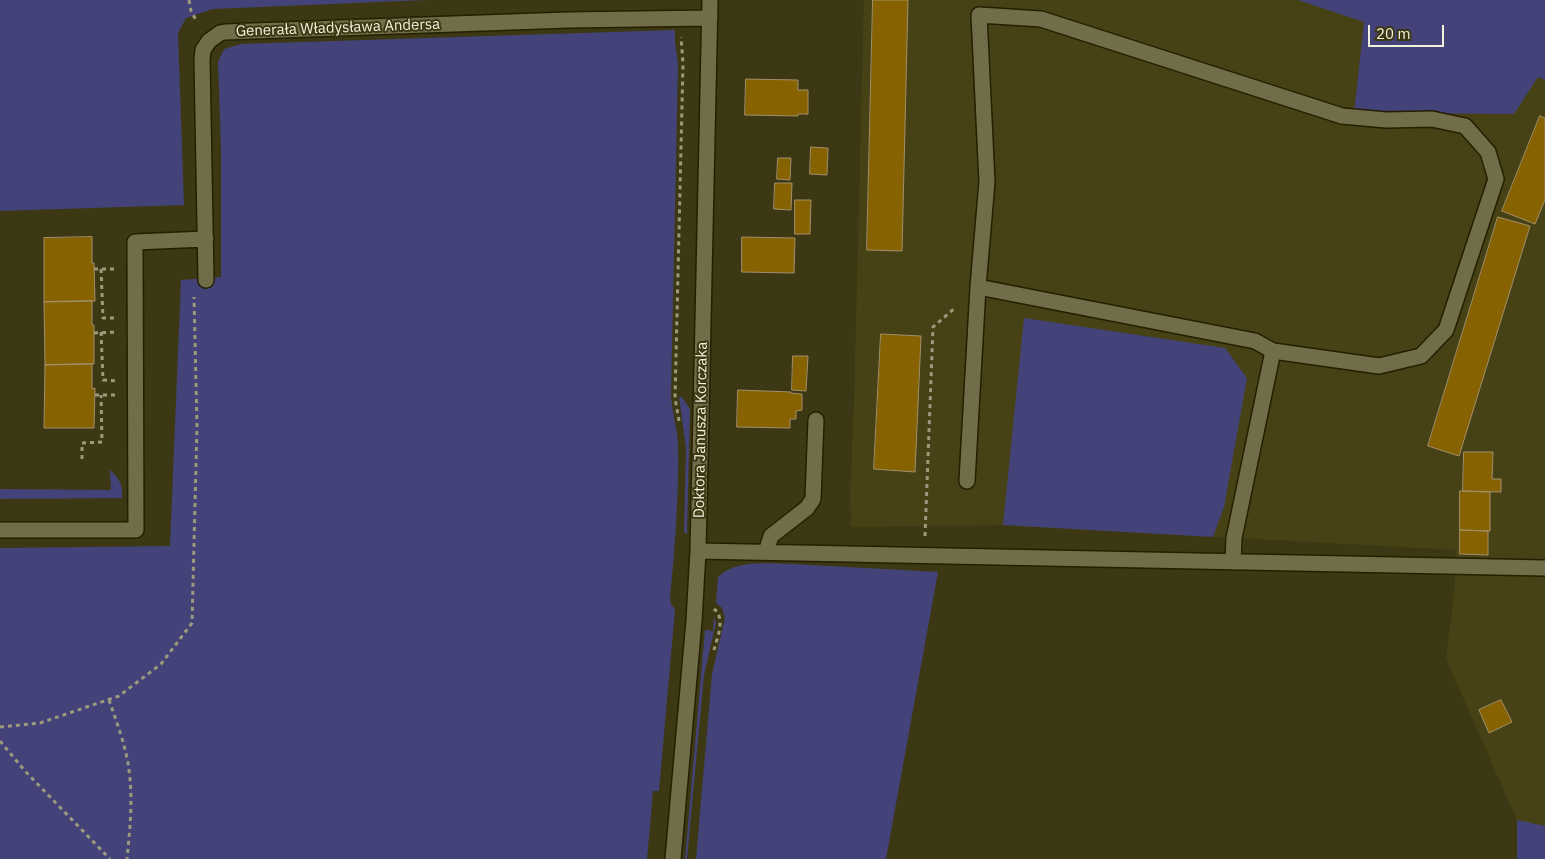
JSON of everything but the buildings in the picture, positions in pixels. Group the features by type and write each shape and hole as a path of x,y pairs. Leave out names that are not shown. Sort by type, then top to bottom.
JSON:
{"street":[{"name":"Doktora Janusza Korczaka","path":"673,859 698,551 710,0"},
{"path":"967,481 978,286 987,182 979,15 1041,19 1342,116 1386,120 1432,119 1464,126 1488,152 1496,179 1446,330 1421,356 1379,366 1273,351 1254,341 978,286"},
{"name":"Generała Władysława Andersa","path":"206,280 202,60 205,47 214,36 220,33 265,30 490,22 710,18"},
{"path":"0,530 136,530 134,242 206,239"},
{"path":"1233,562 1234,538 1273,351"},
{"path":"766,552 771,536 807,508 813,499 816,420"},
{"path":"698,551 1545,568"}],"path":[{"path":"189,0 191,11 196,20"},
{"path":"680,426 675,398 683,64 682,30"},
{"path":"94,269 115,269"},
{"path":"100,269 103,318 135,318"},
{"path":"0,727 40,723 119,696 161,664 192,623 196,426 194,287 206,280"},
{"path":"925,537 933,327"},
{"path":"94,332 115,332"},
{"path":"101,332 103,380 135,381"},
{"path":"95,395 118,395"},
{"path":"82,459 82,443 102,442 101,395"},
{"path":"109,700 117,721 129,769 131,810 127,859"},
{"path":"0,741 25,772 110,859"}],"shaded area":[{"path":"0,0 426,0 213,9 186,18 178,33 184,205 0,211"},
{"path":"864,0 1298,0 1364,22 1354,113 1538,77 1545,80 1545,826 1517,820 1446,659 1455,583 1456,550 1003,525 851,527 850,495"},
{"path":"1298,0 1545,0 1545,80 1538,77 1514,114 1354,113 1364,22"},
{"path":"675,30 678,64 671,395 678,444 678,463 674,560 670,598 671,604 675,609 659,791 653,791 647,859 0,859 0,548 170,546 181,280 221,277 221,147 218,62 224,49 241,44"},
{"path":"1024,318 1225,348 1247,378 1224,507 1213,537 1003,525"},
{"path":"679,397 682,397 690,409 687,533 684,533 686,448"},
{"path":"110,470 120,482 122,498 0,499 0,489 111,490"},
{"path":"763,563 938,572 886,859 696,859 712,674 725,618 722,608 716,603 718,577 734,567 743,565"},
{"path":"714,616 716,623 704,675 687,859 685,859 705,630 713,631"},
{"path":"1517,820 1545,826 1545,859 1517,859"}]}
